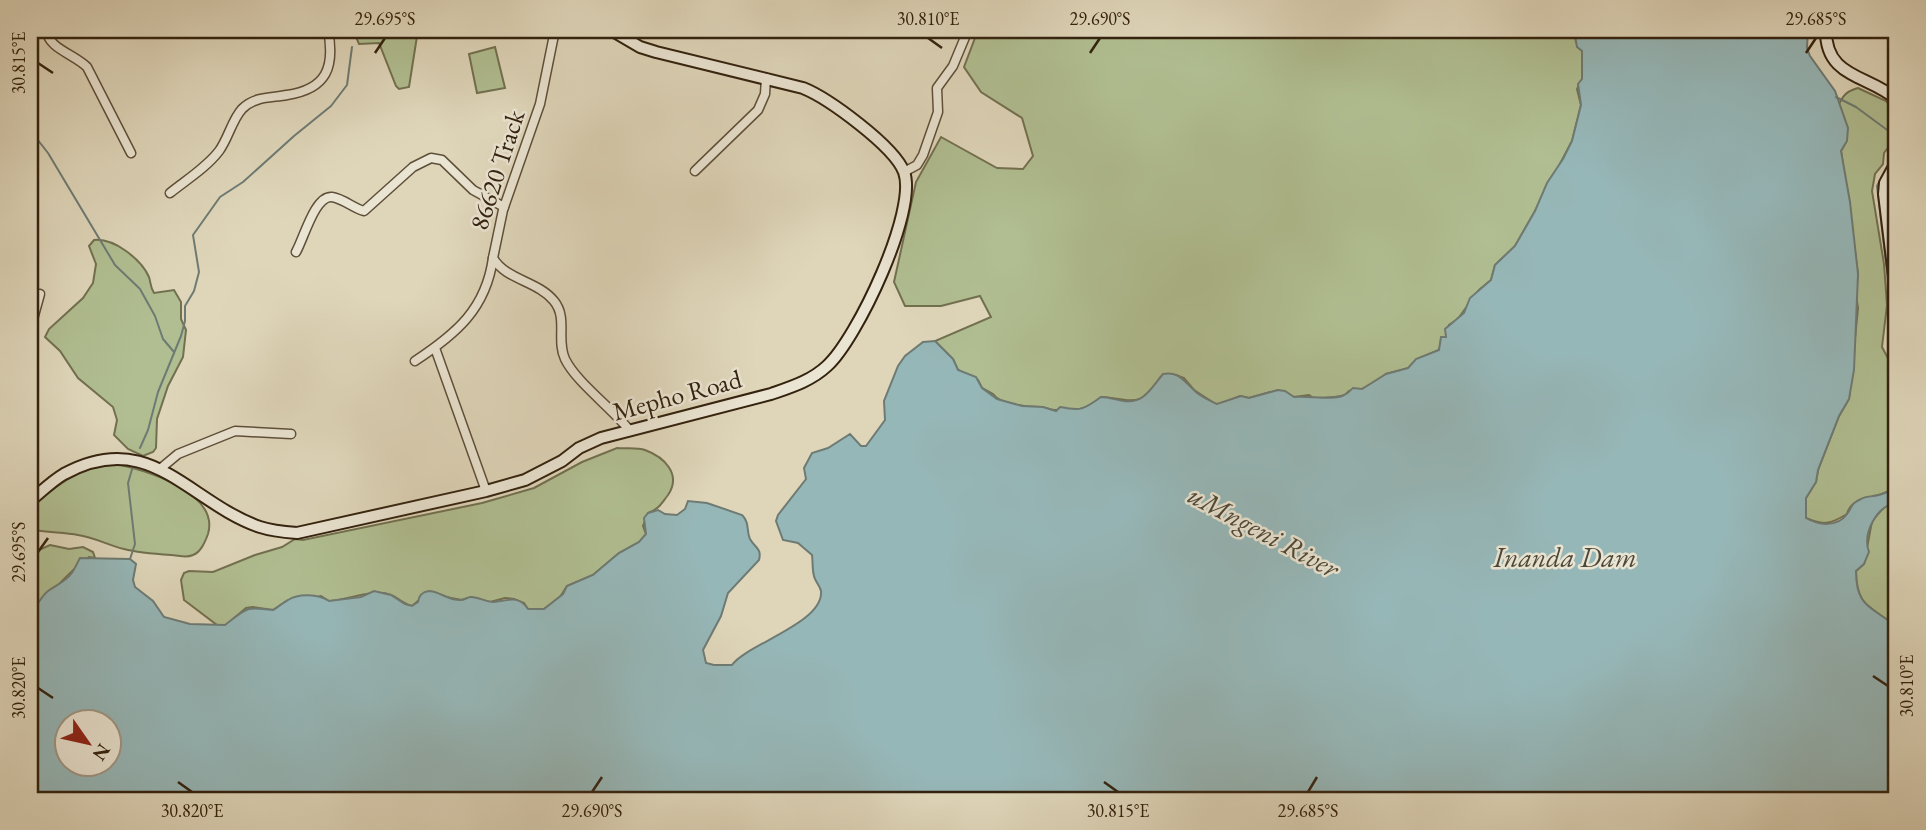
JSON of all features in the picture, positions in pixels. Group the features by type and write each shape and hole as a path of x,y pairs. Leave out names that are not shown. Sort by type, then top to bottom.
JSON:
{"street":[{"path":"47,30 48,40 53,45 78,58 87,67 131,153"},
{"path":"170,193 217,153 242,110 259,99 299,92 321,82 329,68 328,30"},
{"name":"86620 Track","path":"555,30 540,104 504,207 493,258 505,272 546,292 556,302 561,311 564,358 630,431"},
{"path":"611,30 640,47 656,52 803,88 825,99 885,147 904,172 911,170 923,155 938,112 937,88 953,66 968,30"},
{"path":"1826,35 1832,57 1852,76 1896,99"},
{"path":"695,170 758,110 765,94 766,78"},
{"path":"296,252 314,212 323,199 337,198 365,211 414,167 430,158 442,160 473,190 504,207"},
{"path":"1896,163 1885,183 1884,194 1896,292"},
{"name":"Mepho Road","path":"30,500 61,475 96,460 133,460 160,469 258,527 297,533 525,480 601,438 796,386 816,376 830,364 845,345 874,295 905,202 904,172"},
{"path":"415,361 435,348 471,316 491,276 493,258"},
{"path":"30,330 40,294"},
{"path":"435,348 486,491"},
{"path":"30,371 30,392"},
{"path":"160,469 178,454 235,431 291,434"}],"green space":[{"path":"353,30 418,30 409,87 399,89 396,86 379,43 359,44"},
{"path":"978,30 1574,30 1576,42 1582,51 1582,79 1577,89 1581,105 1572,141 1515,246 1495,265 1491,280 1479,290 1457,320 1449,325 1439,350 1417,359 1409,368 1386,374 1380,380 1362,389 1349,391 1344,396 1315,399 1309,395 1294,397 1278,390 1249,398 1240,396 1217,405 1194,390 1184,378 1176,375 1161,377 1146,394 1135,400 1101,397 1090,406 1073,411 1053,410 1002,401 982,388 978,380 958,370 953,359 935,341 991,317 980,296 941,306 905,306 894,282 916,182 941,137 997,168 1023,169 1033,156 1022,118 981,92 964,67"},
{"path":"495,47 505,88 477,93 469,54"},
{"path":"1858,88 1886,101 1896,114 1896,137 1884,153 1883,164 1875,174 1872,191 1884,264 1887,305 1882,347 1896,370 1896,499 1887,492 1863,499 1853,504 1847,514 1831,522 1822,523 1806,518 1806,498 1816,482 1839,416 1849,399 1858,308 1858,274 1841,151 1846,128 1838,106 1846,94"},
{"path":"94,240 110,242 126,251 145,270 154,293 174,290 181,302 181,319 186,330 183,357 168,386 157,419 156,448 143,456 128,449 114,435 117,420 113,407 78,378 60,351 45,337 49,329 83,298 93,283 96,264 89,246"},
{"path":"617,448 642,449 659,457 672,473 672,487 660,506 648,513 643,526 646,534 640,542 619,553 593,575 567,586 560,597 544,609 528,609 524,603 514,599 505,598 490,602 471,597 462,600 440,596 418,601 412,606 391,595 376,593 329,601 321,596 282,604 273,610 246,608 225,626 217,625 184,600 181,580 184,573 189,571 213,572 282,547 295,539 303,540 482,503 534,488 582,462"},
{"path":"115,464 161,478 192,495 203,506 209,519 208,534 198,552 185,557 142,552 84,536 30,529 30,508 49,492 80,473"},
{"path":"1894,502 1896,627 1863,600 1859,593 1856,571 1864,564 1872,521 1885,506"},
{"path":"50,545 69,549 83,547 93,552 95,558 89,557 81,563 30,614 30,554"}],"water":[{"name":"Inanda Dam","path":"1574,30 1808,30 1807,48 1810,56 1835,91 1848,128 1847,141 1841,151 1858,274 1854,370 1849,399 1839,416 1816,482 1806,498 1806,518 1822,524 1838,522 1853,504 1863,498 1887,492 1896,499 1896,503 1877,515 1869,529 1869,552 1864,564 1856,571 1859,593 1863,600 1896,627 1896,800 30,800 30,614 46,593 69,577 80,558 130,559 136,564 133,580 135,587 153,601 164,617 190,624 225,625 247,610 273,610 292,598 303,595 329,601 361,597 374,591 391,595 412,606 418,602 421,594 429,591 457,600 471,597 493,602 516,600 528,609 544,609 563,594 567,586 593,575 619,553 639,542 646,534 644,518 648,513 658,510 677,515 685,509 688,501 707,503 742,515 750,539 760,553 759,560 728,593 721,616 703,650 706,663 732,665 740,657 798,623 819,603 821,591 814,576 812,555 798,543 783,540 776,521 778,515 806,479 804,468 812,453 828,448 850,434 861,446 866,446 885,420 884,401 898,366 905,356 923,342 935,341 953,359 958,370 976,377 982,388 997,399 1056,411 1060,407 1082,408 1101,397 1137,400 1146,394 1163,374 1168,373 1176,375 1198,394 1217,404 1241,396 1249,398 1278,390 1294,397 1339,397 1353,388 1362,389 1386,374 1408,368 1416,359 1439,350 1441,337 1446,337 1445,329 1464,313 1470,298 1491,280 1495,265 1515,246 1535,211 1547,183 1572,141 1581,105 1578,84 1582,79 1582,51 1577,47"}],"waterway":[{"path":"140,448 148,430 158,392 181,336 185,306 194,291 199,272 193,235 220,197 243,182 331,106 347,85 352,47"},
{"path":"1836,97 1856,107 1894,135 1896,142"},
{"path":"30,130 48,153 115,265 140,289 155,316 163,339 174,352"},
{"path":"1896,149 1877,186 1890,297 1890,322 1896,345"},
{"path":"130,559 135,544 128,483 133,466"}],"water label":[{"name":"uMngeni River","path":"1264,531"}]}
